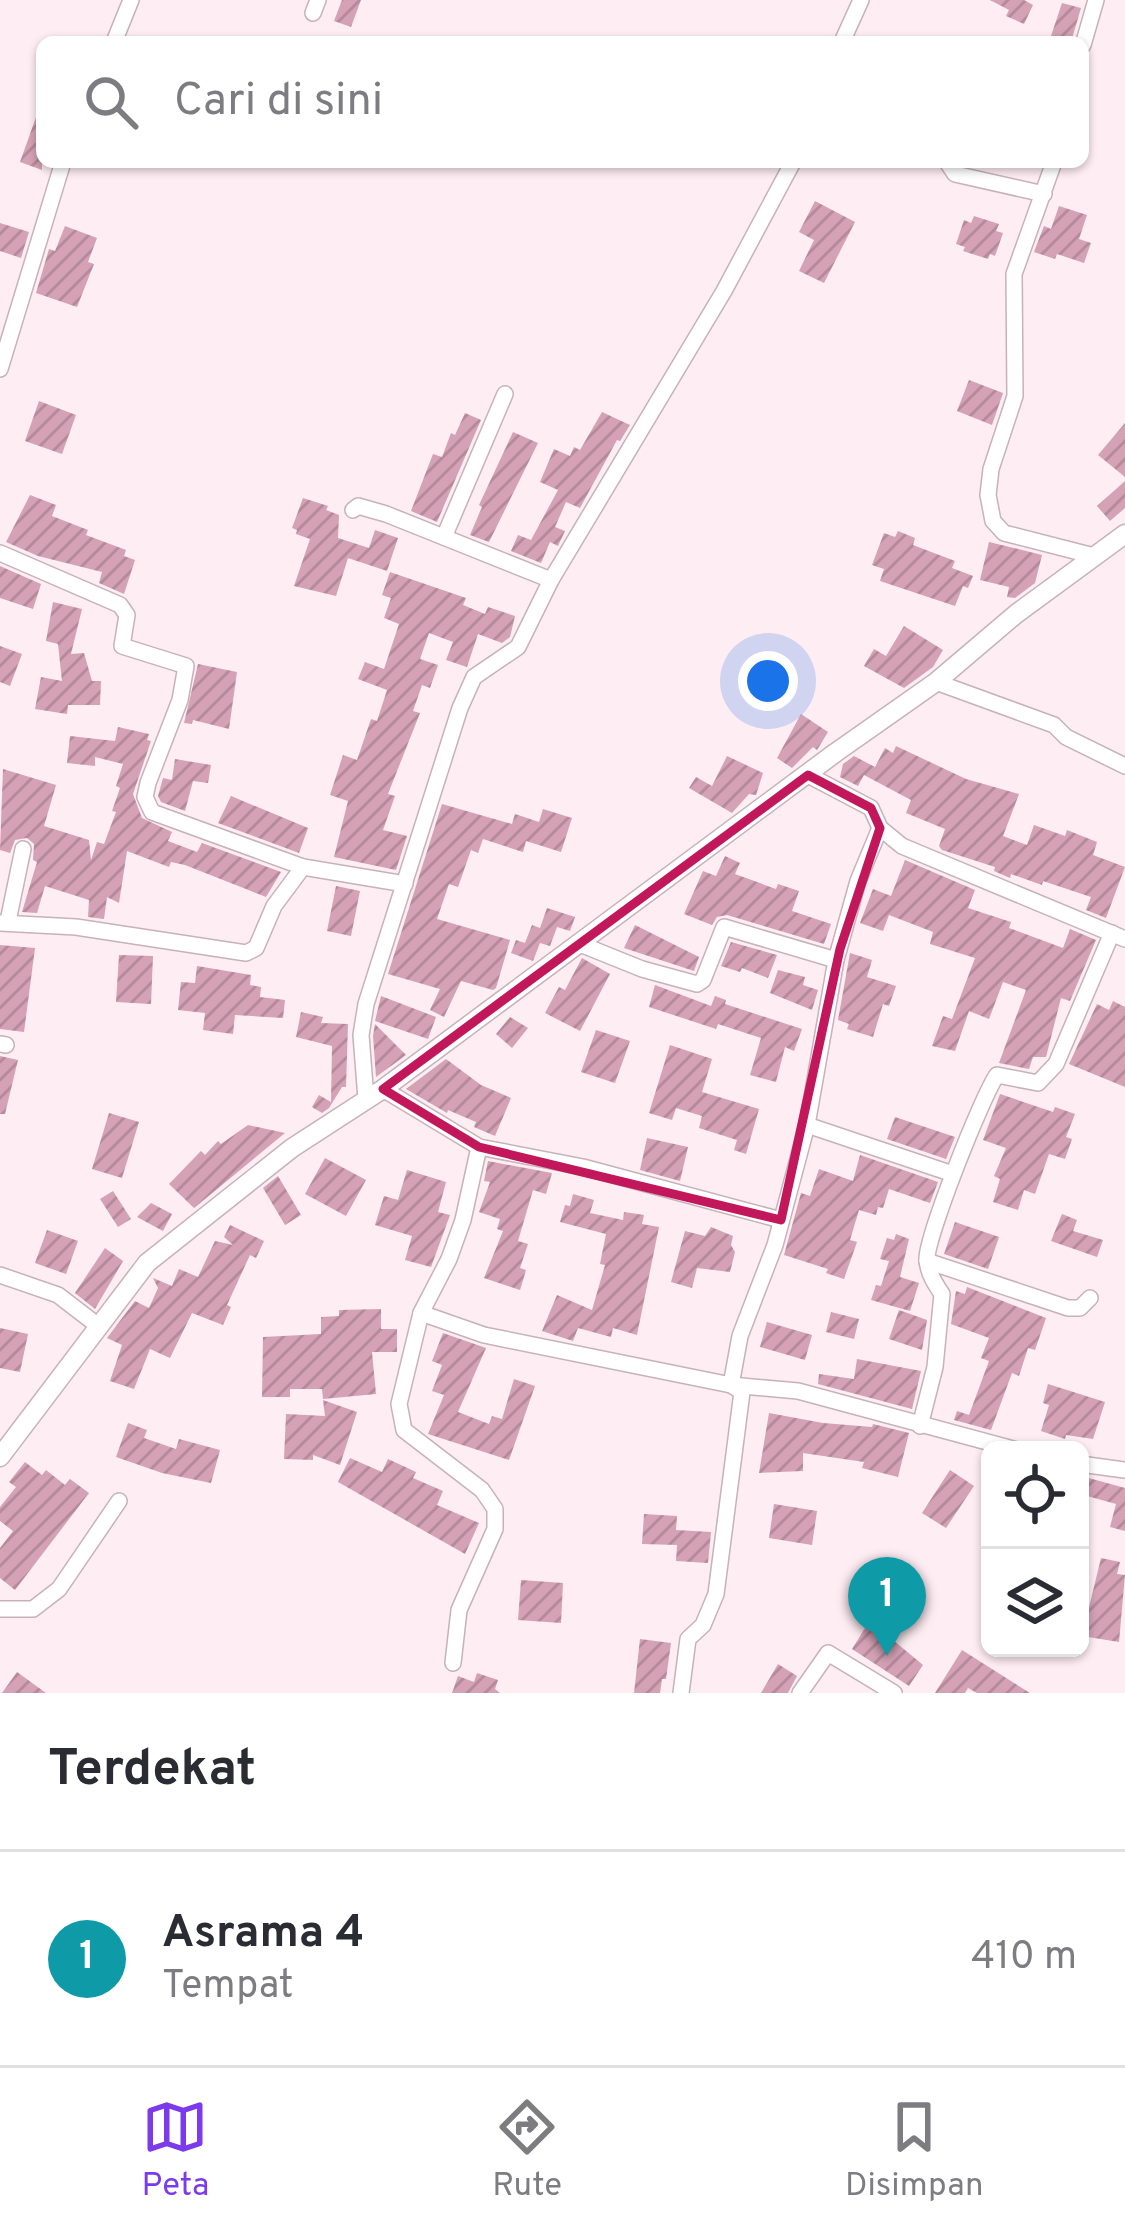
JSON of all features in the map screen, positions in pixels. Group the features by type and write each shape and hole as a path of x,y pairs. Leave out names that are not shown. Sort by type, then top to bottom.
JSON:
{"street":[{"path":"116,36 131,0"},
{"path":"845,36 862,0"},
{"path":"1086,36 1096,0"},
{"path":"0,369 61,168"},
{"path":"374,1094 361,1035 366,1004 460,708 474,677 518,647 551,580 724,291 790,168"},
{"path":"951,168 955,173 1044,194"},
{"path":"1052,168 1014,274 1015,396 991,469 988,495 993,521 1004,533 1094,556"},
{"path":"444,537 505,394"},
{"path":"352,509 372,510 551,580"},
{"path":"0,1456 147,1263 292,1148 374,1094 936,682 1016,614 1125,534"},
{"path":"0,553 120,605 127,615 122,646 186,667 180,700 148,784 149,811 303,867 405,884"},
{"path":"936,682 1054,724 1066,737 1125,766"},
{"path":"808,775 872,808 880,828 921,855 1118,936 1056,1064 1038,1083 997,1075 953,1174 927,1261 943,1294 935,1367 920,1426"},
{"path":"731,1384 740,1336 781,1220 807,1125 836,960 858,881 880,828"},
{"path":"23,849 4,922 246,953 256,948 274,906 303,867"},
{"path":"580,944 697,984 703,980 724,927 836,960"},
{"path":"374,1094 479,1147 583,1167 781,1220"},
{"path":"807,1125 953,1174"},
{"path":"453,1663 459,1610 495,1529 495,1509 482,1490 404,1430 399,1404 421,1313 464,1220 479,1147"},
{"path":"927,1261 1068,1309 1080,1308 1090,1298"},
{"path":"0,1275 58,1295 97,1324"},
{"path":"421,1313 484,1335 731,1384 798,1391 981,1441"},
{"path":"680,1693 688,1639 703,1625 716,1594 742,1392 731,1384"},
{"path":"1089,1465 1125,1471"},
{"path":"0,1609 33,1610 59,1589 119,1501"},
{"path":"800,1693 828,1653 894,1693"}],"highlighted area":[{"path":"808,775 871,808 880,828 840,949 781,1220 479,1147 383,1089"}],"building":[{"path":"342,0 361,0 351,27 334,21"},
{"path":"990,0 1024,0 1033,5 1024,24 1006,16 1009,10"},
{"path":"1062,3 1081,8 1073,36 1051,36"},
{"path":"36,117 36,168 20,162"},
{"path":"815,201 855,222 824,283 799,271 814,240 799,232"},
{"path":"1059,206 1087,215 1079,239 1091,243 1084,263 1034,252 1044,226 1051,229"},
{"path":"974,216 999,224 996,231 1003,233 995,256 990,254 988,259 956,244 964,220 971,223"},
{"path":"0,223 29,232 21,258 0,251"},
{"path":"65,226 97,238 88,262 94,264 77,307 36,293 49,249 55,251"},
{"path":"969,380 1003,393 992,425 957,411"},
{"path":"39,401 76,415 62,454 25,441"},
{"path":"602,412 630,425 580,508 566,502 555,527 565,531 558,546 550,542 541,563 511,551 518,535 531,540 558,490 540,482 554,449 570,456 574,447 580,450"},
{"path":"465,413 481,420 437,522 411,511 433,454 442,457"},
{"path":"1125,423 1125,477 1098,455"},
{"path":"513,432 538,443 489,542 470,535"},
{"path":"1125,481 1125,508 1110,521 1097,506"},
{"path":"30,495 56,505 52,516 126,550 124,556 135,560 124,594 99,583 102,572 38,556 6,542"},
{"path":"303,498 339,515 338,538 369,548 375,530 398,538 387,571 348,558 336,596 294,586 310,539 292,528"},
{"path":"898,531 915,538 913,545 955,561 952,568 973,576 955,606 880,581 884,569 872,565 884,533 895,537"},
{"path":"989,542 1042,555 1035,583 1015,598 1007,597 1009,587 980,580"},
{"path":"0,566 41,584 33,609 0,598"},
{"path":"390,572 466,598 463,605 485,614 488,607 515,616 510,637 502,643 478,634 467,667 446,660 453,642 429,633 420,659 438,665 430,688 422,685 413,711 420,713 388,794 395,796 383,830 407,836 396,870 334,857 348,801 330,795 343,755 357,760 387,690 358,679 365,662 384,669 399,624 384,618 391,598 382,595"},
{"path":"53,602 82,609 71,654 84,653 92,681 101,681 100,705 68,705 67,714 35,709 41,677 62,681 58,644 46,641"},
{"path":"904,626 943,650 933,667 904,688 864,666 874,649 886,656"},
{"path":"0,646 22,654 10,686 0,682"},
{"path":"198,664 237,672 229,729 193,720 184,723"},
{"path":"801,714 828,732 817,750 813,747 792,768 777,758"},
{"path":"118,727 149,734 151,741 133,794 142,818 172,832 168,841 197,852 202,843 281,872 266,897 185,865 171,862 169,867 127,851 119,903 107,897 104,919 88,917 89,900 45,886 37,913 22,912 37,862 33,860 34,844 27,838 15,840 10,853 0,850 3,769 56,785 44,826 89,840 91,860 97,842 104,844 116,812 112,811 123,764 95,757 95,766 67,763 70,736 115,741"},
{"path":"896,746 966,779 1019,794 1003,836 1027,845 1034,825 1065,836 1067,830 1097,842 1093,855 1125,867 1106,918 1086,910 1091,897 1043,881 1042,885 1011,874 1010,878 994,871 995,867 942,850 945,829 906,813 911,800 864,775 858,786 840,777 843,764 854,756 875,767 885,748 893,753"},
{"path":"727,756 763,773 756,795 749,794 732,813 689,788 696,777 712,786"},
{"path":"175,759 211,765 208,783 193,781 185,811 161,802 158,796 163,778 172,780"},
{"path":"231,796 308,828 299,853 218,823"},
{"path":"442,804 512,824 515,814 539,822 543,809 572,818 561,852 526,841 523,852 483,839 478,853 471,850 458,887 449,884 437,919 510,940 496,988 461,981 444,1017 430,1010 440,989 388,974"},
{"path":"725,856 740,863 735,874 776,889 778,884 799,891 792,911 831,924 824,944 727,915 717,917 712,925 684,914 703,871 716,876"},
{"path":"905,860 975,890 968,908 1011,922 1009,928 1063,948 1070,929 1096,940 1070,1001 1061,998 1046,1057 1033,1057 1029,1069 999,1063 1026,990 1003,982 989,1019 969,1011 955,1051 932,1046 943,1016 952,1019 975,958 930,944 933,932 889,915 883,931 860,923 873,889 891,896"},
{"path":"336,886 360,891 351,936 327,931"},
{"path":"547,908 575,917 570,931 557,927 550,946 540,943 533,961 511,953 516,940 525,943 532,925 540,928"},
{"path":"635,925 699,957 694,971 624,948"},
{"path":"731,942 777,955 768,978 721,966"},
{"path":"0,945 35,948 24,1032 0,1029"},
{"path":"850,953 872,960 867,977 896,986 889,1006 883,1004 873,1037 847,1029 849,1024 838,1020"},
{"path":"119,955 153,956 151,1004 116,1002"},
{"path":"582,958 610,974 580,1031 545,1013 559,987 565,990"},
{"path":"197,966 251,975 250,985 261,987 260,997 285,1000 283,1018 235,1015 233,1034 203,1030 205,1013 178,1010 181,982 195,983"},
{"path":"778,970 805,977 803,985 818,990 812,1010 770,993"},
{"path":"655,985 711,1006 715,996 726,1000 725,1004 802,1029 794,1051 785,1047 776,1082 750,1075 761,1038 649,1007"},
{"path":"381,996 436,1017 428,1039 375,1021"},
{"path":"1113,1001 1125,1007 1125,1087 1069,1064 1097,1004 1109,1010"},
{"path":"301,1012 323,1017 321,1023 348,1024 346,1087 322,1113 312,1107 319,1095 331,1102 332,1046 296,1037"},
{"path":"510,1017 528,1028 512,1048 496,1034"},
{"path":"375,1024 406,1055 376,1077 373,1036"},
{"path":"596,1030 630,1041 615,1083 581,1072"},
{"path":"670,1045 712,1059 702,1092 759,1109 746,1154 734,1150 737,1140 699,1128 702,1116 676,1108 672,1120 649,1113"},
{"path":"0,1056 18,1060 5,1114 0,1114"},
{"path":"446,1059 481,1085 511,1098 495,1136 406,1089"},
{"path":"1000,1094 1053,1112 1055,1107 1075,1114 1066,1137 1072,1139 1065,1159 1049,1154 1035,1194 1024,1190 1018,1210 993,1202 1000,1179 994,1176 1006,1148 983,1140"},
{"path":"109,1113 139,1122 122,1178 92,1169"},
{"path":"895,1117 955,1137 946,1159 887,1139"},
{"path":"248,1125 285,1133 194,1208 169,1184 201,1151 205,1155 218,1141 221,1144"},
{"path":"647,1138 688,1147 680,1181 640,1170"},
{"path":"860,1155 938,1182 930,1203 889,1189 876,1215 859,1210 850,1240 857,1242 844,1279 784,1255 801,1193 810,1196 819,1169 853,1181"},
{"path":"325,1158 366,1180 346,1216 305,1194"},
{"path":"488,1161 552,1173 546,1194 533,1190 518,1241 528,1244 520,1268 526,1270 520,1290 484,1278 503,1231 497,1229 500,1219 479,1212 490,1182 484,1181"},
{"path":"407,1170 446,1182 438,1212 450,1215 431,1267 405,1260 412,1236 375,1225 384,1196 398,1200"},
{"path":"278,1176 301,1215 285,1225 263,1188"},
{"path":"113,1191 131,1219 118,1227 100,1199"},
{"path":"573,1194 594,1200 590,1213 623,1220 624,1212 644,1215 642,1224 659,1227 637,1335 613,1328 611,1337 578,1328 573,1341 542,1331 557,1295 592,1310 605,1265 600,1264 606,1234 560,1222"},
{"path":"151,1203 172,1214 163,1231 137,1217"},
{"path":"1062,1214 1077,1220 1073,1231 1103,1240 1097,1257 1051,1241"},
{"path":"955,1222 999,1237 988,1269 944,1254"},
{"path":"230,1225 264,1241 256,1258 250,1255 223,1325 192,1313 170,1358 150,1349 134,1389 110,1381 122,1345 107,1338 135,1301 149,1308 158,1288 153,1278 172,1286 179,1269 198,1277 215,1241 233,1245 224,1237"},
{"path":"711,1227 733,1236 730,1272 697,1268 692,1288 671,1282 685,1231 705,1236"},
{"path":"47,1230 78,1241 66,1274 35,1263"},
{"path":"896,1234 909,1239 900,1277 919,1283 910,1311 871,1300 889,1261 880,1259 887,1238 894,1240"},
{"path":"105,1248 123,1261 95,1309 75,1293"},
{"path":"967,1287 1046,1318 1035,1350 1028,1348 1019,1376 1012,1373 991,1430 954,1420 957,1411 969,1415 989,1361 981,1358 989,1338 951,1324 956,1291 965,1294"},
{"path":"381,1309 381,1329 397,1329 397,1352 372,1352 376,1394 323,1399 322,1389 290,1389 290,1397 262,1397 263,1337 321,1334 321,1317 339,1316 339,1310"},
{"path":"899,1310 927,1320 922,1350 889,1339"},
{"path":"831,1312 859,1319 854,1339 826,1332"},
{"path":"767,1322 812,1335 805,1360 760,1347"},
{"path":"0,1328 28,1334 20,1372 0,1368"},
{"path":"443,1333 486,1348 458,1412 489,1424 492,1416 502,1419 514,1379 535,1386 509,1460 428,1434 444,1395 432,1391 442,1365 432,1361"},
{"path":"857,1359 921,1371 912,1409 818,1384 819,1374 854,1379"},
{"path":"1048,1384 1105,1402 1093,1439 1066,1435 1065,1439 1041,1431 1049,1405 1043,1403"},
{"path":"323,1400 357,1412 340,1465 313,1455 313,1460 284,1459 286,1414 325,1416"},
{"path":"769,1413 823,1423 873,1424 909,1433 898,1477 862,1468 864,1462 803,1453 803,1471 759,1473"},
{"path":"128,1423 147,1430 144,1438 176,1449 179,1439 220,1450 211,1483 116,1457"},
{"path":"350,1458 382,1472 388,1459 416,1472 413,1478 443,1491 437,1505 479,1523 465,1554 338,1482"},
{"path":"25,1462 65,1485 70,1479 89,1493 15,1590 0,1578 0,1548 13,1531 0,1521 0,1507 16,1487 9,1482"},
{"path":"950,1470 974,1486 946,1528 922,1513"},
{"path":"1089,1478 1125,1488 1125,1531 1110,1527 1116,1504 1089,1496"},
{"path":"774,1504 817,1511 812,1545 769,1538"},
{"path":"644,1514 677,1516 676,1530 711,1532 708,1563 676,1561 677,1545 642,1544"},
{"path":"1101,1558 1120,1562 1117,1574 1125,1575 1119,1642 1089,1637 1089,1607"},
{"path":"521,1580 563,1583 561,1623 518,1620"},
{"path":"865,1628 893,1640 923,1665 909,1686 852,1649"},
{"path":"640,1639 671,1643 660,1693 634,1693"},
{"path":"962,1650 1030,1693 977,1693 968,1688 965,1693 935,1693"},
{"path":"778,1664 797,1676 788,1693 761,1693"},
{"path":"17,1672 46,1693 2,1693"},
{"path":"477,1673 498,1680 495,1689 500,1693 452,1693 458,1676 474,1682"}],"place":[{"name":"Asrama 4","path":"887,1656"}]}
